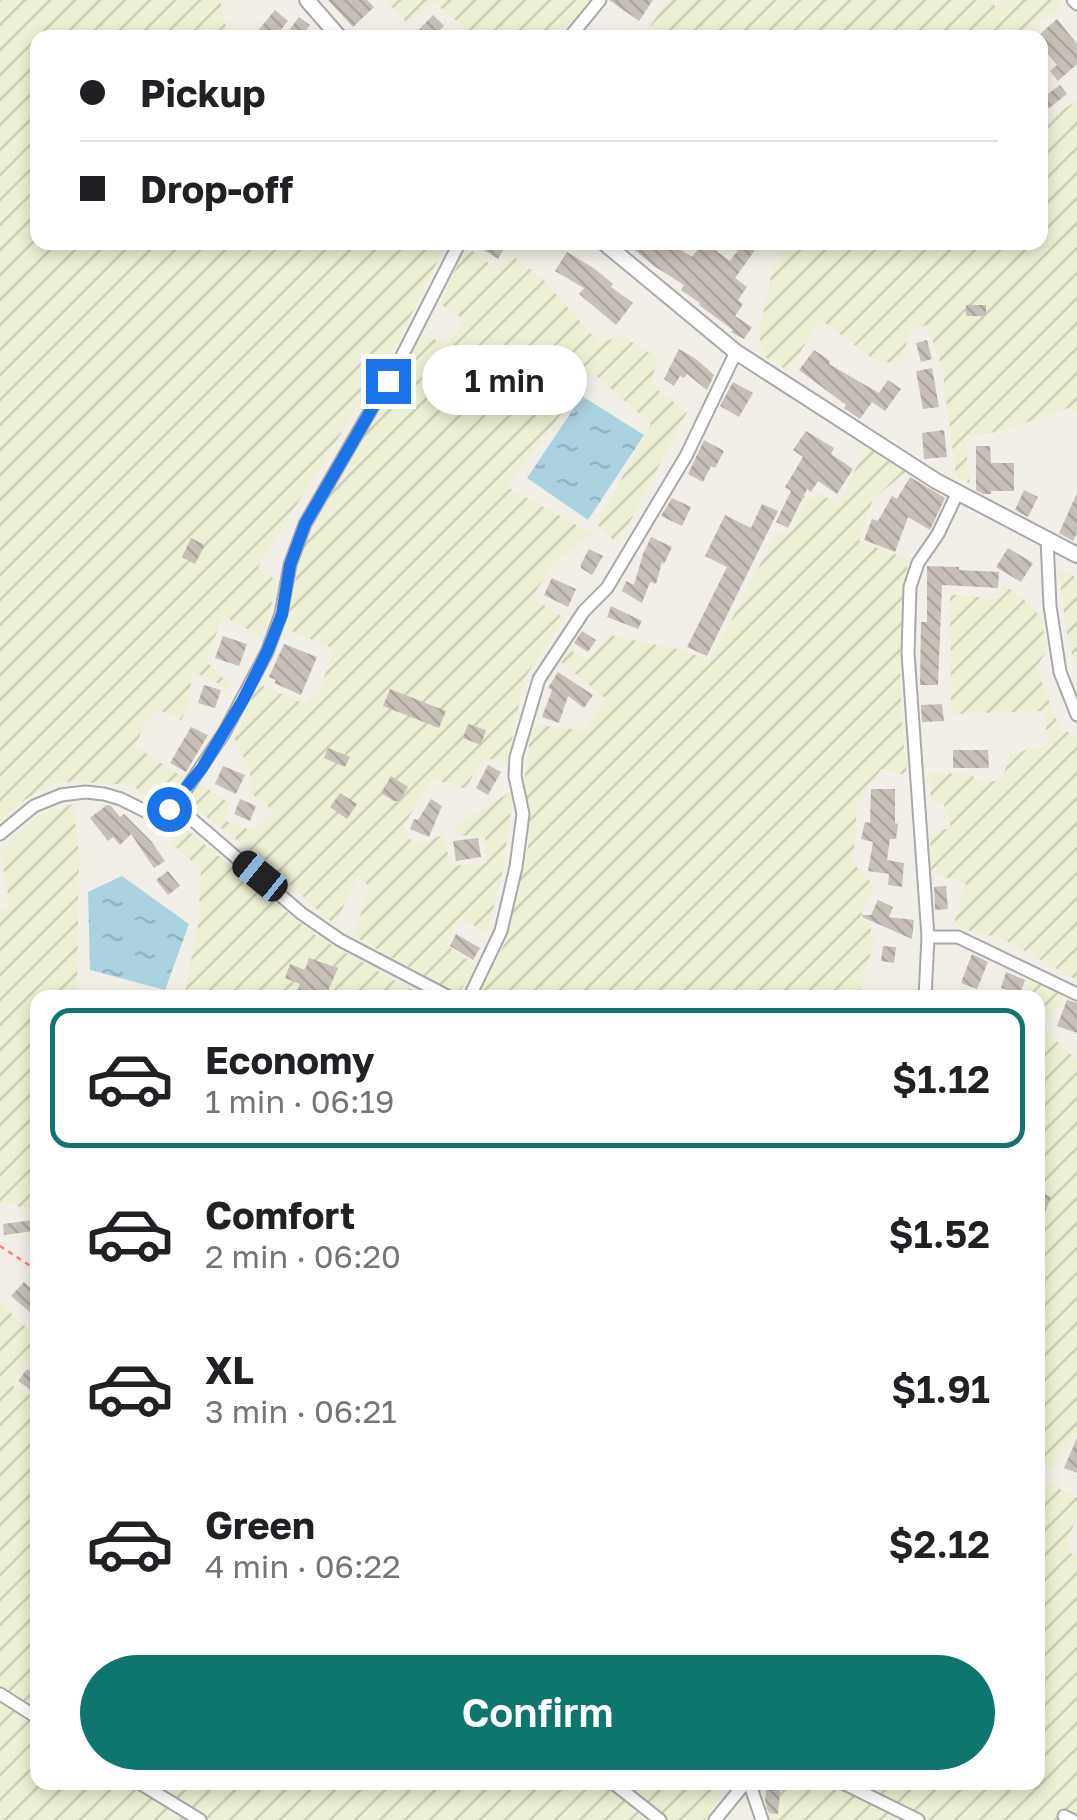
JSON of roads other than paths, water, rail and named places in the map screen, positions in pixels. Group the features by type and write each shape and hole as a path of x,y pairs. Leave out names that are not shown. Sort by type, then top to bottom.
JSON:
{"street":[{"path":"307,0 333,30"},
{"path":"576,30 600,0"},
{"path":"0,834 34,806 61,796 104,794 159,814 174,804 202,768 243,700 282,614 290,565 305,524 402,356 456,250"},
{"path":"614,250 736,352 936,481 1077,555"},
{"path":"472,990 501,932 516,867 523,814 516,756 539,679 584,611 607,588 686,456 736,352"},
{"path":"926,990 928,937 908,653 910,587 918,564 958,492"},
{"path":"1047,539 1050,606 1060,672 1077,715"},
{"path":"174,804 314,922 340,940 436,990"},
{"path":"928,937 958,937 1077,994"},
{"path":"0,1694 30,1713"},
{"path":"151,1790 200,1820"},
{"path":"622,1790 660,1820"},
{"path":"716,1820 741,1790"},
{"path":"751,1790 762,1820"},
{"path":"857,1790 918,1820"}],"water":[{"path":"582,396 644,435 588,520 527,478"},
{"path":"122,876 189,924 165,990 90,970 88,892"}]}
